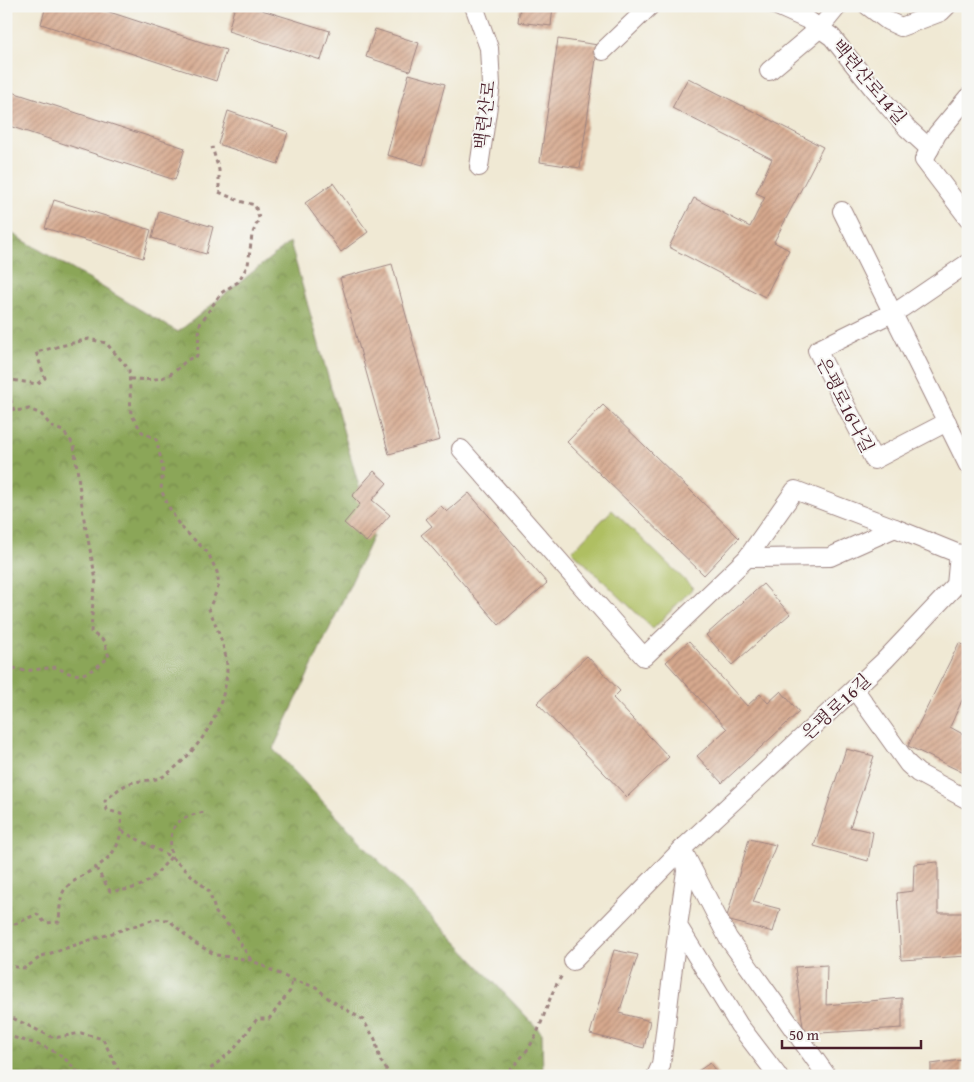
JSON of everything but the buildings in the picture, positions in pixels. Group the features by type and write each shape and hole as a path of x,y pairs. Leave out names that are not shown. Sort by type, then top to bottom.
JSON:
{"street":[{"name":"백련산로","path":"474,6 489,48 491,85 478,166"},
{"path":"603,51 650,6"},
{"name":"백련산로14길","path":"777,6 808,20 832,37 881,98 930,149"},
{"path":"770,72 820,28 838,6"},
{"path":"868,6 901,27 941,12 947,6"},
{"path":"968,97 937,134 924,160 968,218"},
{"path":"842,211 968,465"},
{"name":"은평로16나길","path":"947,422 874,460 817,350 892,313 968,263"},
{"path":"461,449 644,657 747,558 795,490 964,554"},
{"path":"747,558 830,557 895,528"},
{"name":"은평로16길","path":"572,961 682,849 884,661 956,584 964,554"},
{"path":"854,690 908,764 918,773 968,800"},
{"path":"656,1076 661,1065 686,871 682,849"},
{"path":"682,849 728,938 827,1076"},
{"path":"678,926 739,1025 778,1076"}],"path":[{"path":"130,379 158,380 172,374 186,360 197,356 200,324 221,293 238,282 248,265 252,235 259,218 255,205 239,201 219,192 220,170 212,147"},
{"path":"6,378 37,384 45,378 36,352 89,339 106,343 129,369 131,414 142,432 156,439 163,468 161,490 179,525 208,552 217,572 219,585 209,608 227,666 221,700 215,718 186,759 162,777 133,782 117,789 105,801 108,810 121,814 122,831 118,846 96,868 64,890 60,905 59,922 45,924 37,914 6,928"},
{"path":"6,384 14,411 29,409 41,414 52,427 63,431 74,445 83,514 96,580 92,600 92,632 104,641 109,657 90,673 68,675 57,667 25,671 6,666"},
{"path":"96,868 110,891 131,890 149,881 171,857 170,836 175,825 189,816 204,812"},
{"path":"122,831 171,857 209,891 216,914 230,927 251,960"},
{"path":"6,966 25,968 42,956 155,919 169,920 193,942 216,955 251,960 292,980 316,986 329,999 363,1020 375,1038 380,1060 391,1076"},
{"path":"504,1076 533,1041 548,1008 554,986 572,961"},
{"path":"210,1076 209,1070 235,1048 257,1019 269,1019 290,991 292,980"},
{"path":"6,1015 54,1038 80,1033 103,1039 121,1076"},
{"path":"6,1035 36,1042 58,1052 69,1060 80,1076"}],"green space":[{"path":"6,230 178,332 290,242 373,536 273,749 542,1033 543,1076 6,1076"},
{"path":"612,510 693,588 653,629 572,551"}]}
